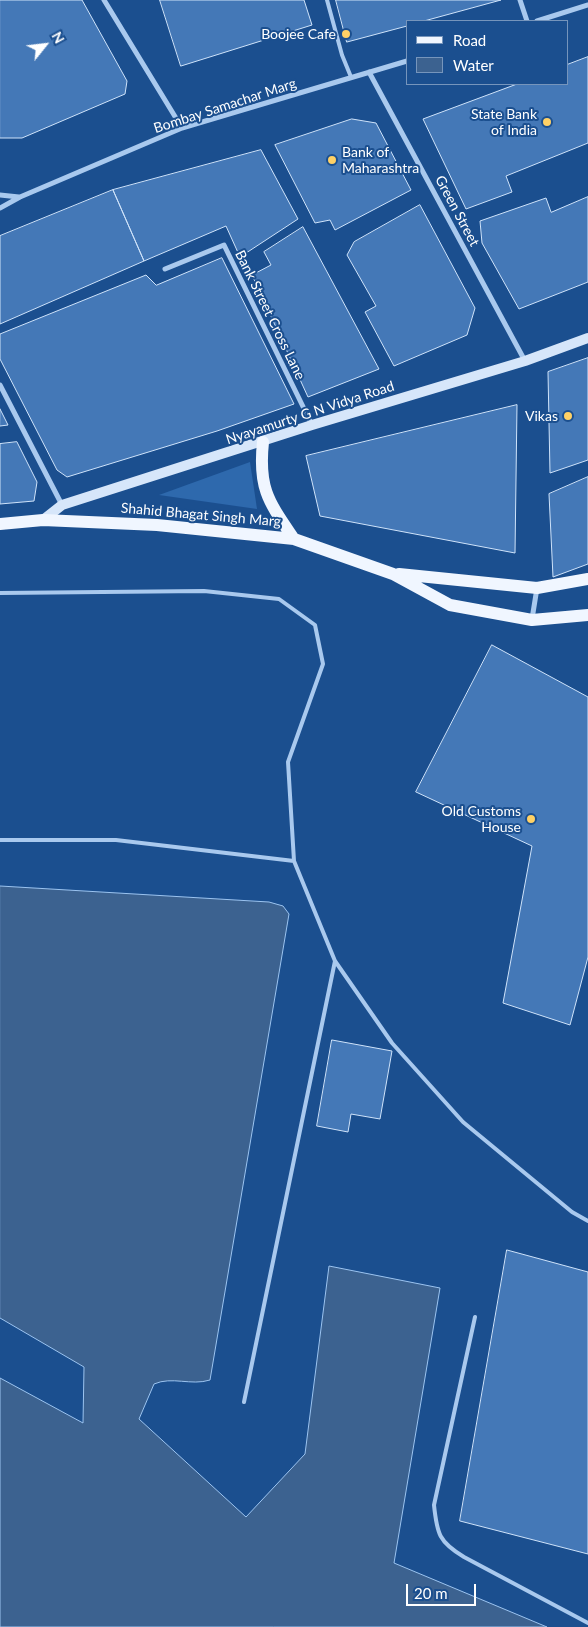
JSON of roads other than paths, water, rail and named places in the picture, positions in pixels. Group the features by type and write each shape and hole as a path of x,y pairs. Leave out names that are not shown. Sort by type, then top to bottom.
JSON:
{"main road":[{"path":"263,442 261,474 264,491 294,539"},
{"name":"Shahid Bhagat Singh Marg","path":"0,524 43,520 157,525 294,539 393,574 450,604 532,620 583,617"},
{"name":"Shahid Bhagat Singh Marg","path":"393,574 537,588 588,579"}],"street":[{"path":"104,0 182,128"},
{"path":"520,0 527,20"},
{"path":"540,20 588,6"},
{"name":"Bombay Samachar Marg","path":"0,208 20,197 182,128 406,61"},
{"name":"Green Street","path":"369,72 525,361"},
{"path":"0,195 20,197"},
{"name":"Bank Street Cross Lane","path":"165,269 224,245 312,425"},
{"name":"Nyayamurty G N Vidya Road","path":"43,520 62,505 312,425 525,361 588,338"},
{"path":"0,385 62,505"},
{"path":"532,620 537,588"}],"lane":[{"path":"327,0 342,55 351,77"},
{"path":"0,593 204,591 278,599 315,625 322,664 288,762 294,861 335,961 392,1043 463,1122 572,1212 588,1221"},
{"path":"0,840 116,840 294,861"},
{"path":"244,1402 335,961"},
{"path":"475,1317 434,1505 436,1529 446,1546 588,1623"}],"water":[{"path":"0,886 269,902 283,906 289,914 210,1380 203,1382 168,1381 154,1384 139,1419 246,1517 305,1454 329,1266 440,1288 394,1563 547,1627 0,1627 0,1378 83,1423 84,1367 0,1318"}],"place":[{"name":"Boojee Cafe","path":"346,34"},
{"name":"State Bank of India","path":"547,122"},
{"name":"Bank of Maharashtra","path":"332,160"},
{"name":"Vikas","path":"568,416"},
{"name":"Old Customs House","path":"531,819"}]}
